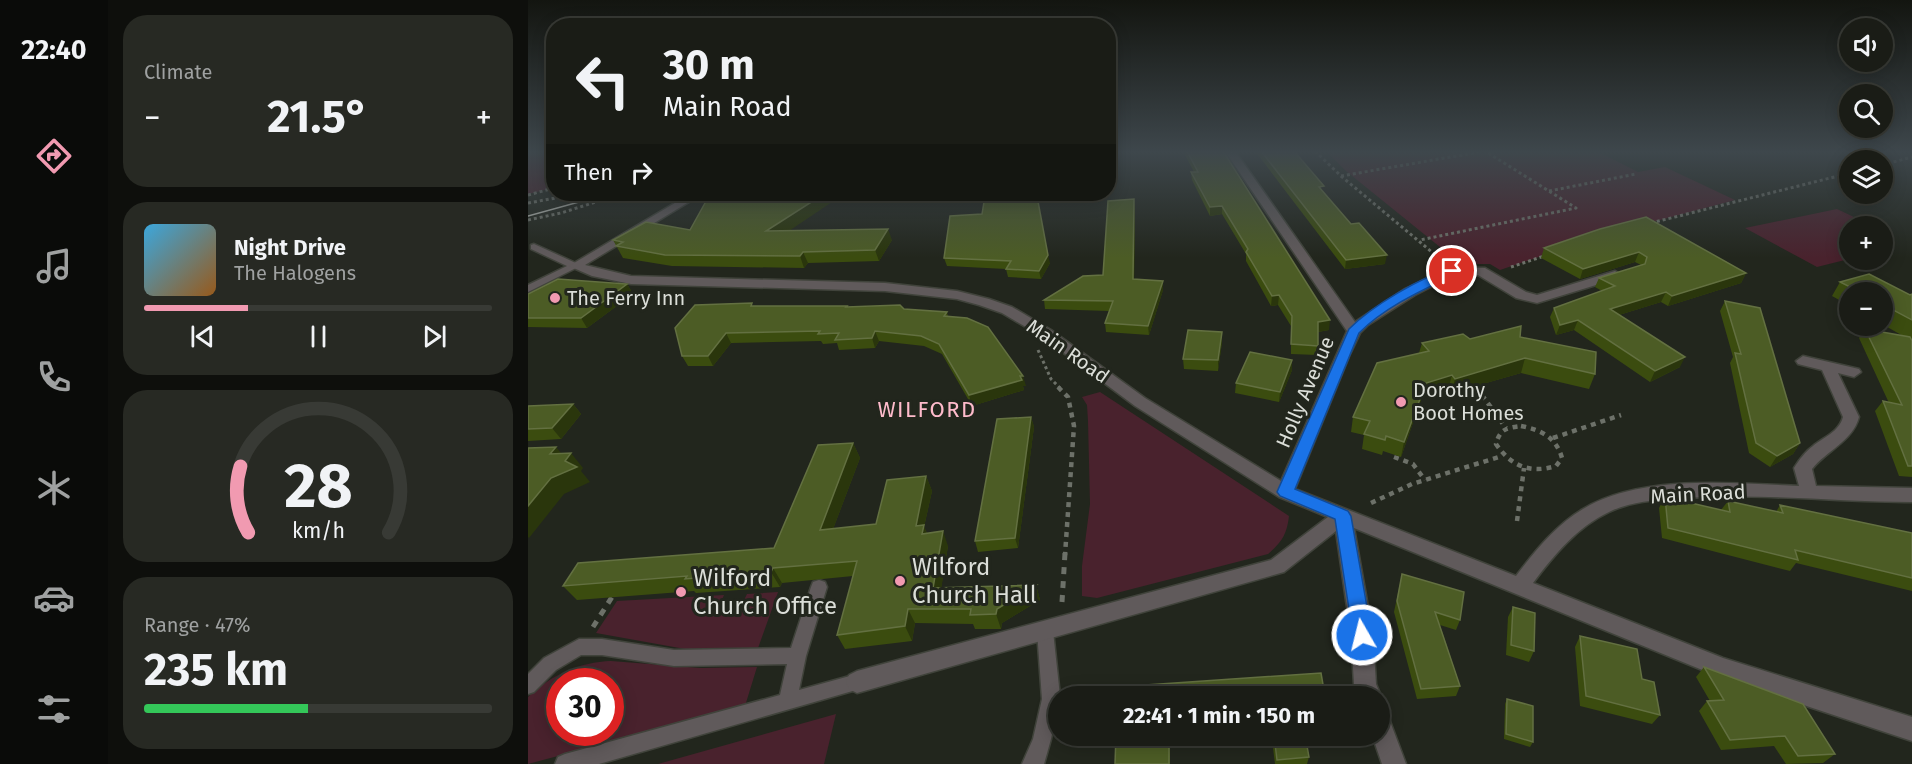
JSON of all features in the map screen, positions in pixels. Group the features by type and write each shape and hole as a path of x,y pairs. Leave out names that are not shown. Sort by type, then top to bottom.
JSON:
{"street":[{"path":"1255,187 1354,331"},
{"path":"575,266 685,201"},
{"name":"Main Road","path":"575,266 610,277 631,280 833,284 947,294 984,302 1006,310 1046,333 1140,402 1285,492 1722,668 1912,729"},
{"path":"1452,271 1473,270 1488,275 1521,295 1537,299 1625,271"},
{"name":"Holly Avenue","path":"1285,492 1354,331 1363,322 1410,292 1452,271"},
{"path":"1803,361 1854,372"},
{"path":"1809,491 1803,468 1816,452 1847,430 1851,417 1828,367"},
{"name":"Main Road","path":"1519,587 1541,557 1574,525 1605,506 1657,493 1710,490 1809,491 1837,495 1912,495"},
{"path":"857,682 1277,566 1342,516 1362,635 1366,686"},
{"path":"1388,746 1394,764"}],"lane":[{"path":"534,247 575,266"},
{"path":"529,287 575,266"},
{"path":"788,702 798,656 819,587"},
{"path":"1032,764 1036,759 1042,739 1051,699 1053,629"},
{"path":"528,686 550,664 579,647 674,658 798,656"},
{"path":"566,764 857,682"}],"path":[{"path":"1354,187 1420,240 1452,271"},
{"path":"1420,240 1576,208 1542,187"},
{"path":"1549,191 1571,187"},
{"path":"1648,224 1796,187"},
{"path":"528,195 546,190"},
{"path":"528,203 546,200"},
{"path":"528,220 599,201"},
{"path":"1488,275 1551,253"},
{"path":"1046,333 1037,347 1051,379 1068,397 1074,426 1053,629"},
{"path":"1476,386 1506,428"},
{"path":"1553,438 1622,415"},
{"path":"1532,427 1553,438 1560,448 1562,458 1556,466 1546,470 1524,468 1503,456 1496,444 1499,433 1506,428 1532,427"},
{"path":"1342,516 1425,480 1503,456"},
{"path":"1394,457 1414,463 1421,470 1425,480"},
{"path":"1517,521 1524,468"},
{"path":"579,647 612,597"}],"shaded area":[{"path":"528,187 546,187 546,190 528,194"},
{"path":"1365,187 1707,187 1735,200 1604,235 1500,270 1490,264 1461,264"},
{"path":"1837,209 1852,216 1839,216 1839,262 1817,267 1745,228"},
{"path":"1100,392 1289,516 1285,533 1277,546 1268,554 1097,598 1082,596 1082,566 1090,504 1087,405 1082,397"},
{"path":"778,592 757,651 685,649 596,633 617,601 724,595 719,607 741,606 747,594"},
{"path":"611,661 700,668 757,667 745,706 624,738 624,668 574,668"},
{"path":"546,682 546,746 595,746 528,764 528,697"},
{"path":"836,714 824,764 658,764"}],"building":[{"path":"1199,187 1246,187 1330,320 1318,322 1318,346 1291,344 1292,316 1279,295 1272,296 1246,252 1248,249 1222,206 1210,207"},
{"path":"1289,187 1321,187 1351,224 1359,223 1387,255 1346,260"},
{"path":"1134,199 1133,279 1163,281 1148,326 1105,323 1113,301 1044,300 1083,276 1103,275 1108,201"},
{"path":"706,201 813,201 766,231 888,229 875,250 803,252 800,256 665,255 616,246 623,242 613,240 646,222 690,230"},
{"path":"1038,201 1048,255 1039,271 1006,269 1011,261 944,258 950,216 982,214 984,202"},
{"path":"1646,217 1746,273 1672,296 1666,292 1610,309 1685,357 1655,371 1578,320 1560,325 1554,308 1615,286 1599,278 1645,264 1647,257 1639,252 1583,269 1544,248 1600,229"},
{"path":"1869,274 1885,282 1840,282"},
{"path":"558,279 627,284 581,318 528,318 528,294"},
{"path":"1893,286 1912,294 1912,320 1893,310"},
{"path":"1725,301 1760,308 1800,443 1777,456 1756,443 1735,353 1741,354"},
{"path":"752,303 751,306 900,305 904,309 947,312 944,316 967,318 988,327 1023,376 1020,376 1022,380 969,395 939,344 921,336 875,331 872,338 835,340 839,333 818,334 820,331 726,333 708,356 682,356 675,328 695,305"},
{"path":"1521,326 1520,337 1596,352 1595,374 1525,358 1455,379 1452,375 1426,383 1404,442 1386,436 1385,440 1364,434 1370,421 1353,417 1377,363 1429,351 1422,343 1463,334 1470,339"},
{"path":"1188,330 1222,332 1218,360 1183,359"},
{"path":"1893,334 1910,337 1912,341 1912,466 1908,466 1883,401 1902,405 1868,336 1893,336"},
{"path":"1250,352 1292,360 1280,392 1236,383"},
{"path":"573,404 552,428 528,429 528,406"},
{"path":"1031,417 1015,538 975,541 997,419"},
{"path":"853,443 820,530 876,524 887,480 926,476 916,526 924,525 922,534 943,531 933,588 1036,585 997,609 996,614 970,615 971,609 908,609 905,626 837,635 857,561 773,568 771,572 563,586 578,563 774,548 818,445"},
{"path":"556,447 550,454 571,453 565,461 577,467 551,478 528,506 528,448"},
{"path":"1665,497 1730,512 1728,501 1783,513 1780,505 1912,533 1912,578 1795,550 1798,560 1668,528"},
{"path":"1402,574 1464,592 1460,620 1435,612 1460,686 1421,689 1397,601"},
{"path":"1513,607 1535,613 1534,651 1511,645"},
{"path":"1580,636 1637,649 1642,679 1654,682 1660,715 1586,696"},
{"path":"1704,667 1803,704 1835,754 1798,756 1785,736 1730,740 1707,701 1724,700"},
{"path":"1321,673 1323,686 1132,686"},
{"path":"1507,699 1533,706 1533,742 1506,734"},
{"path":"1116,746 1169,746 1169,764 1115,764"},
{"path":"1275,746 1307,746 1309,757 1277,760"}],"tram line":[{"path":"528,216 583,201"}],"place":[{"name":"The Ferry Inn","path":"555,298"},
{"name":"Dorothy Boot Homes","path":"1401,402"},
{"name":"Wilford Church Hall","path":"900,581"},
{"name":"Wilford Church Office","path":"681,592"}],"district":[{"name":"WILFORD","path":"927,409"}],"route":[{"path":"1362,635 1342,516 1285,492 1354,331 1363,322 1410,292 1452,271"}]}
